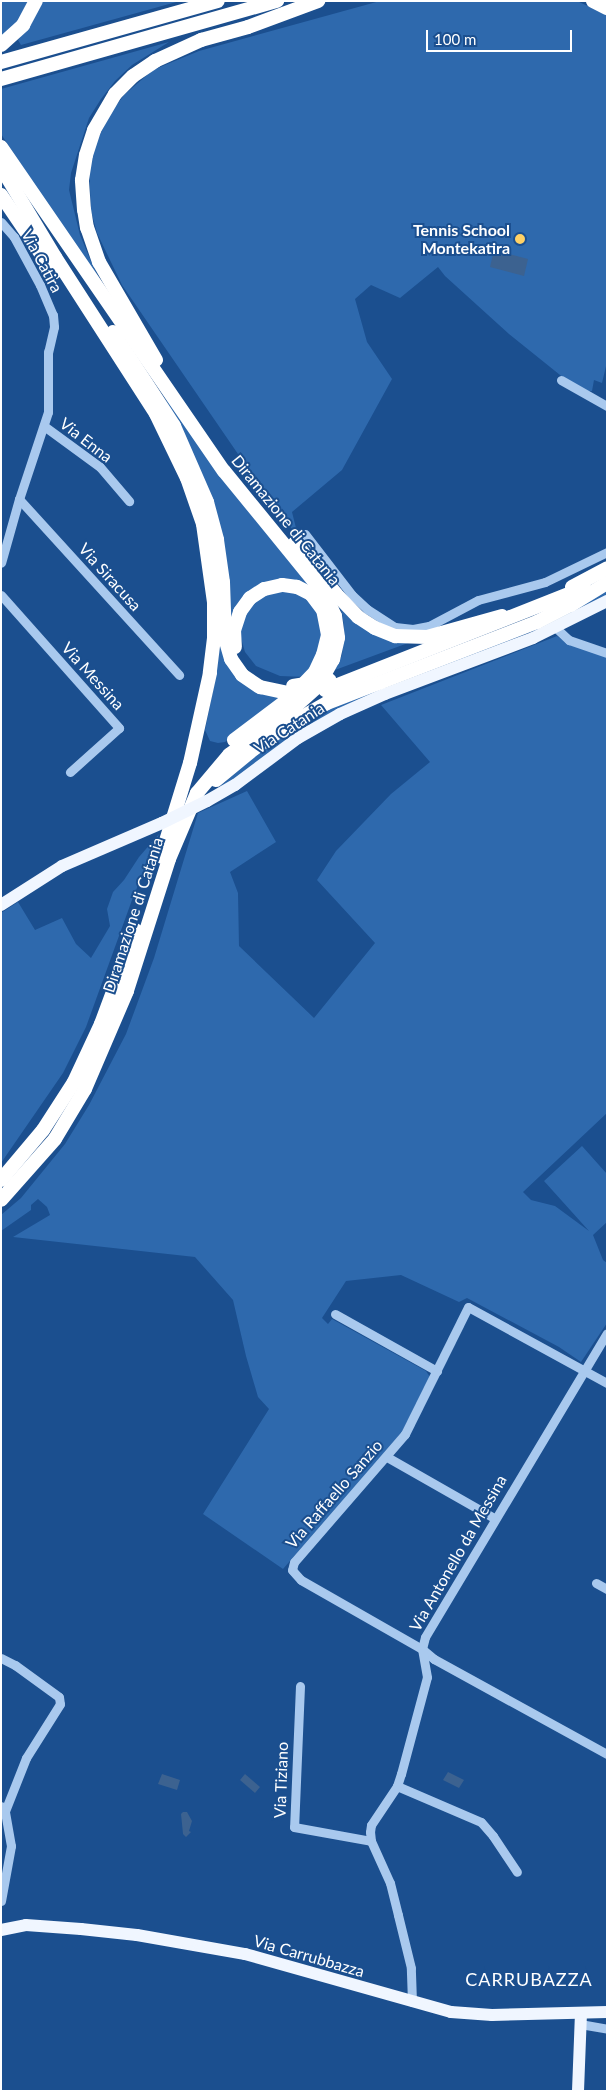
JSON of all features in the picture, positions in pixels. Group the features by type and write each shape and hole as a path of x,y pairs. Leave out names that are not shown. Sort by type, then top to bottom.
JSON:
{"highway":[{"path":"1,45 23,25 36,1"},
{"path":"1,62 218,1"},
{"path":"1,79 277,1"},
{"path":"238,12 324,1"},
{"path":"593,1 607,8"},
{"path":"198,434 115,290 91,242 82,194 83,169 89,142 99,119 115,94 133,76 155,61 201,40 248,27 314,3"},
{"name":"Diramazione di Catania","path":"1,147 224,471 326,596 335,616 338,638 333,660 318,686 296,706 229,755 196,793 169,859 127,991 101,1055 78,1103 42,1154 1,1200"},
{"path":"2,167 144,376 184,445 207,502 217,540 223,582 224,638 231,659 242,675 260,687 293,690 328,685 547,604 607,576"},
{"name":"Diramazione di Catania","path":"1,1180 43,1130 78,1075 118,984 163,852 202,714 214,638 213,592 207,543 198,507 187,478 156,414 54,257 2,167"},
{"path":"1,195 135,398 170,457 187,478"},
{"path":"128,333 169,381 236,472 336,594 358,616 375,628 395,636 416,638 502,616"},
{"path":"328,685 555,596 607,568"},
{"path":"127,991 146,947 194,810 212,785 226,771 288,725 327,703 537,622 571,605 607,583"},
{"path":"163,852 186,799 206,768 240,735 298,691 314,672 323,655 328,635 328,625 318,601 298,587 272,587 256,594 244,605 234,630 235,650 242,663 257,677 293,690"}],"main road":[{"name":"Via Catania","path":"1,905 62,866 162,823 207,801 235,785 298,738 340,714 556,628 607,601"},
{"name":"Via Carrubbazza","path":"1,1930 26,1925 137,1935 259,1958 450,2012 581,2019 607,2012"},
{"path":"578,2091 581,2019"}],"street":[{"name":"Via Catira","path":"1,222 14,237 40,285 53,315 54,327 48,352 48,412 44,426"},
{"path":"561,380 607,406"},
{"path":"1,563 19,499 44,426"},
{"name":"Via Enna","path":"44,426 100,467 129,501"},
{"name":"Via Siracusa","path":"19,499 179,675"},
{"path":"305,534 352,595 367,610 395,627 413,629 429,626 478,600 545,582 607,552"},
{"name":"Via Messina","path":"1,595 119,728 70,772"},
{"path":"556,628 569,640 607,653"},
{"name":"Via Raffaello Sanzio","path":"607,1383 468,1307 411,1425 387,1457 294,1562 292,1570 301,1580 422,1649 434,1659 607,1754"},
{"path":"335,1314 437,1370"},
{"name":"Via Antonello da Messina","path":"371,1841 371,1825 397,1786 427,1677 422,1649 424,1637 607,1333"},
{"path":"387,1457 494,1518"},
{"path":"596,1583 607,1589"},
{"path":"1,1658 59,1697 60,1704 26,1758 3,1809 10,1827 11,1846 9,1866 1,1901"},
{"name":"Via Tiziano","path":"300,1686 294,1827 371,1841"},
{"path":"397,1786 481,1822 493,1836 516,1872"},
{"path":"371,1841 390,1883 411,1968 412,2002"},
{"path":"581,2019 607,2029"}],"shaded area":[{"path":"1,1 31,1 24,15 1,37"},
{"path":"43,1 180,1 21,45 18,40 30,25"},
{"path":"380,1 577,1 607,15 607,362 602,383 594,380 592,391 584,391 565,379 509,334 445,276 438,267 400,298 371,285 355,299 367,342 392,379 342,470 292,512 298,536 244,473 238,454 122,285 97,233 91,211 89,168 95,144 112,111 124,95 153,70 199,51"},
{"path":"169,42 132,65 115,81 101,99 89,118 71,173 69,190 80,235 93,266 113,303 1,134 1,89"},
{"path":"494,250 528,259 524,276 490,267"},
{"path":"161,390 317,593 276,581 231,628 182,432"},
{"path":"607,590 607,595 564,619 429,672 217,789 253,758 296,728 327,710"},
{"path":"293,591 315,604 324,637 306,677 280,676 256,666 245,652 240,635 247,609 267,592"},
{"path":"334,596 408,643 335,670 342,655 344,627 342,613"},
{"path":"557,636 567,643 607,656 607,1113 523,1192 531,1200 555,1206 589,1231 544,1181 582,1146 607,1174 607,1222 593,1235 603,1260 607,1263 607,1323 581,1362 559,1347 467,1298 459,1302 401,1275 346,1281 322,1318 328,1324 332,1319 426,1371 430,1377 402,1432 283,1569 203,1514 269,1409 258,1397 233,1300 195,1257 13,1237 50,1215 47,1207 38,1199 31,1205 31,1210 1,1231 1,1215 21,1198 65,1144 89,1105 126,1034 154,958 198,813 247,791 276,842 230,872 238,893 239,946 314,1018 375,943 317,880 336,851 391,794 430,762 381,705"},
{"path":"221,638 224,655 283,697 225,742 218,743 210,741 205,730"},
{"path":"159,834 132,900 86,1027 63,1073 1,1163 1,913 18,902 35,930 62,918 76,944 91,958 110,926 107,909 113,892"},
{"path":"448,1772 464,1780 459,1788 443,1780"},
{"path":"162,1774 180,1780 177,1790 158,1784"},
{"path":"245,1774 260,1787 255,1793 240,1780"},
{"path":"187,1812 192,1821 189,1831 191,1832 186,1837 183,1834 181,1814"}],"place":[{"name":"Tennis School Montekatira","path":"520,239"}],"district":[{"name":"CARRUBAZZA","path":"529,1979"}]}
